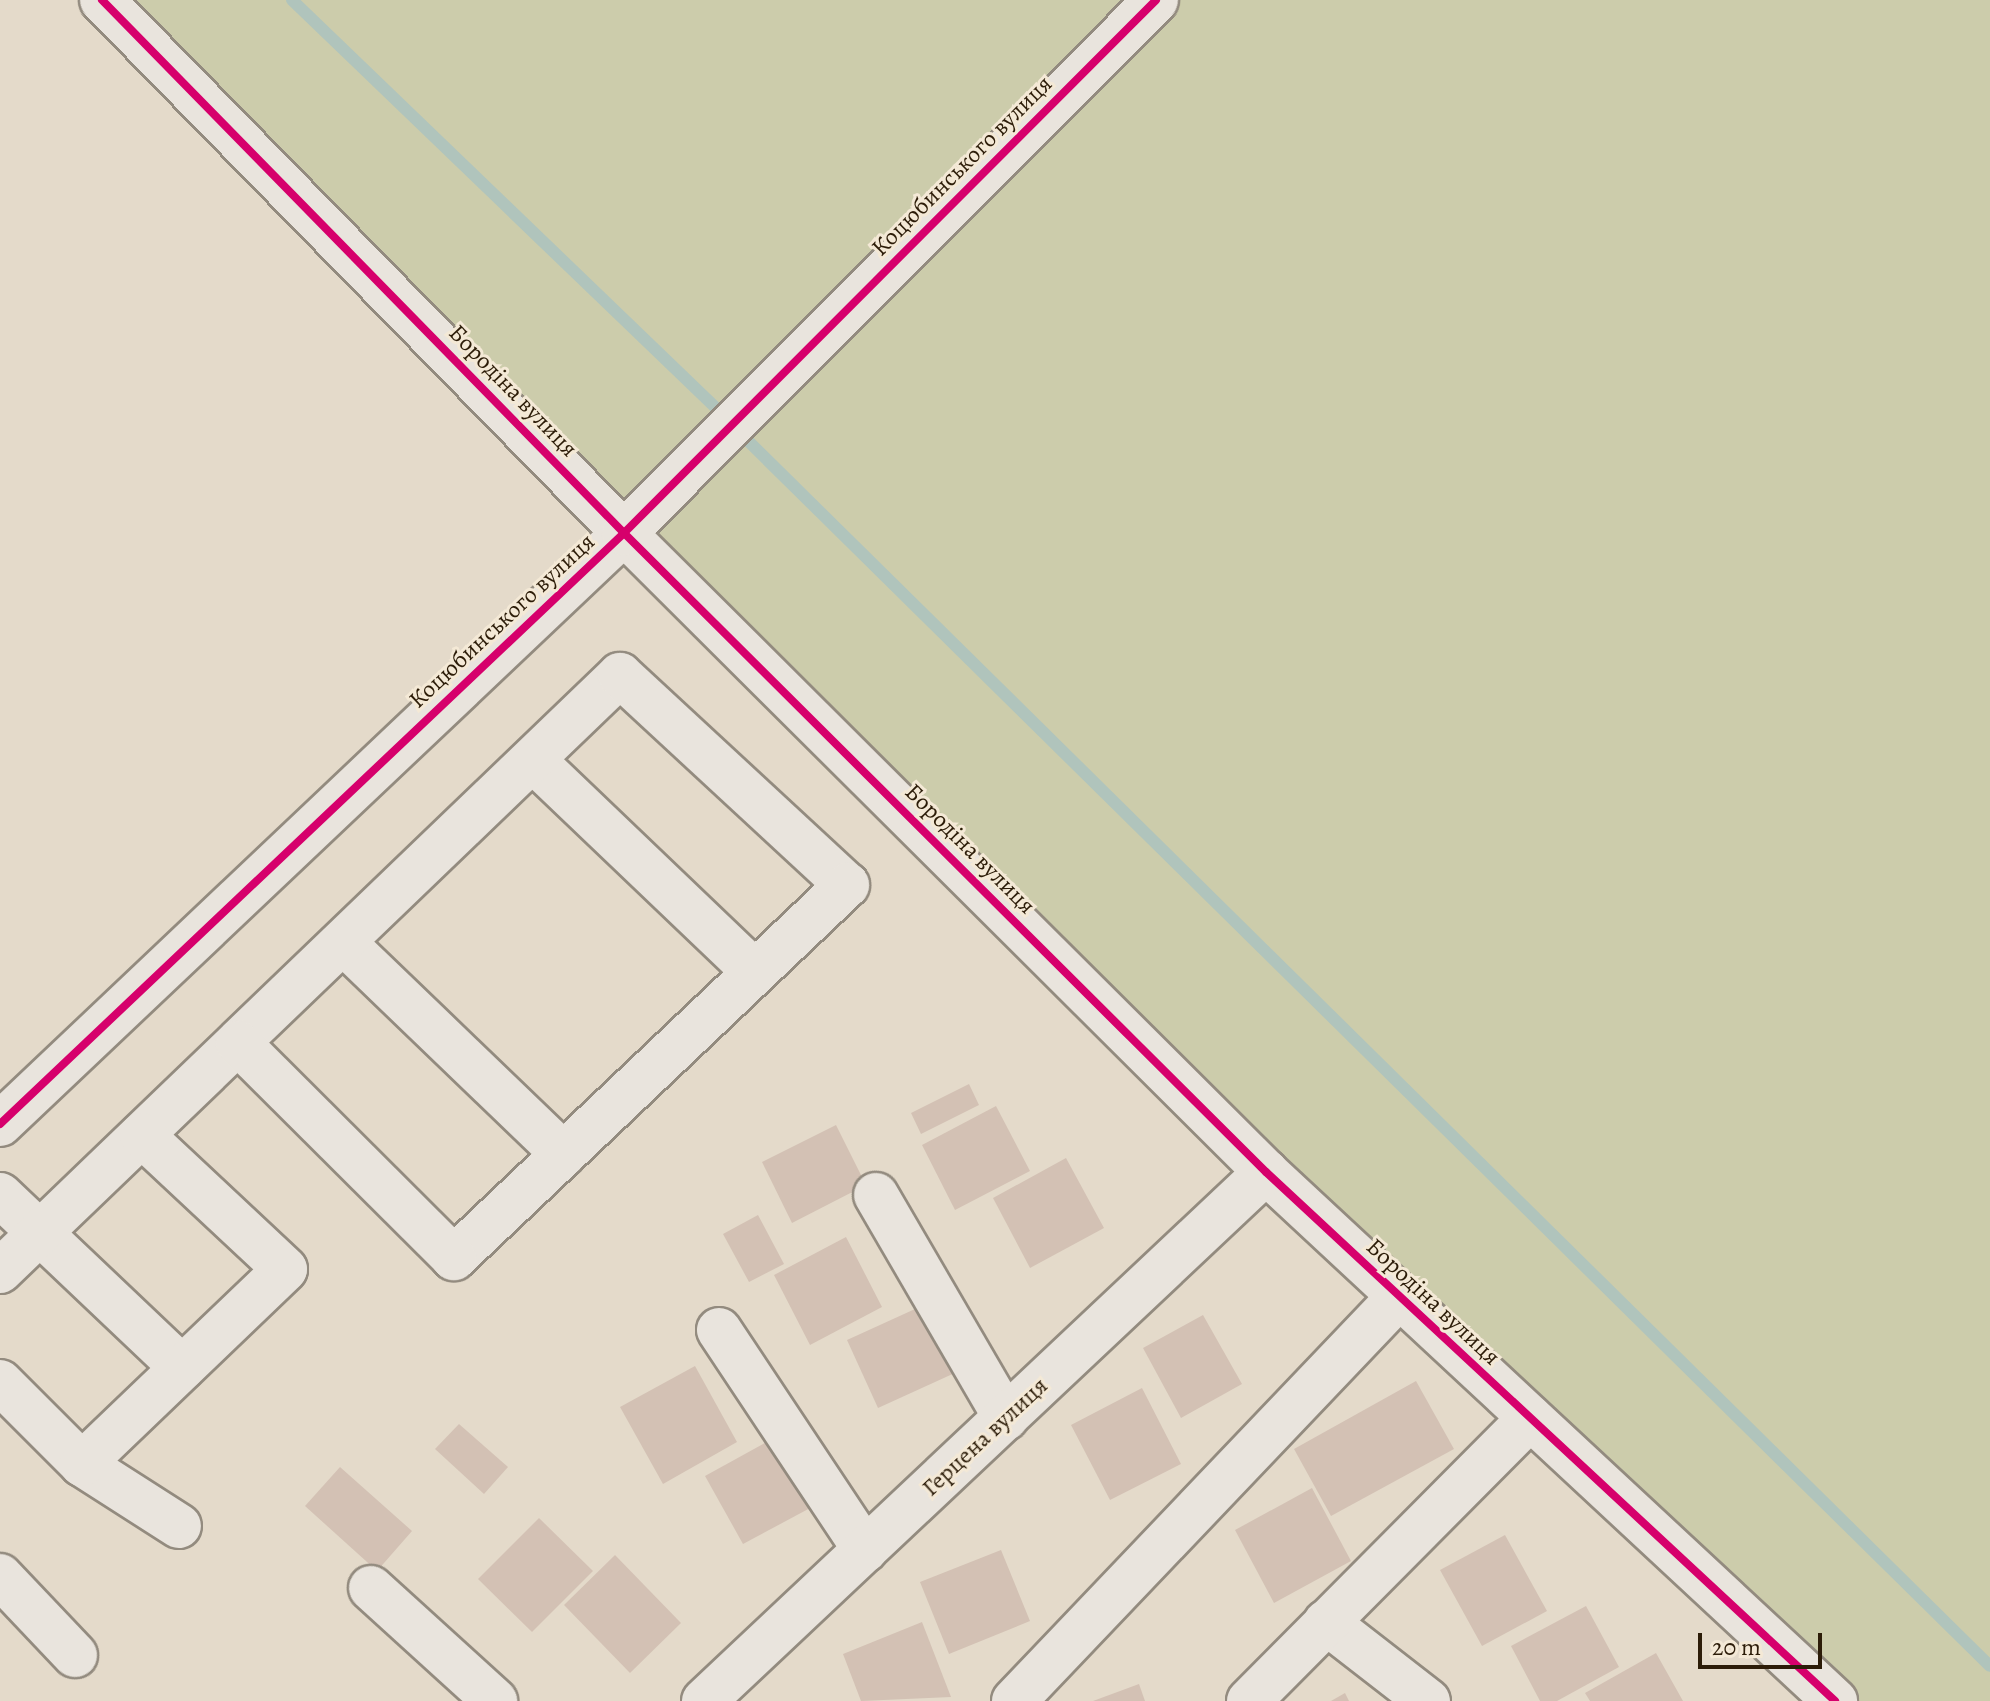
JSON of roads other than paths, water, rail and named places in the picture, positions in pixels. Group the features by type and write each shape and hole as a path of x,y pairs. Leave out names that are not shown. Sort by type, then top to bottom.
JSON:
{"street":[{"name":"Бородіна вулиця","path":"102,0 624,533 1266,1172 1397,1299 1835,1701"},
{"name":"Коцюбинського вулиця","path":"0,1124 624,533 1156,0"},
{"path":"0,1271 620,675 847,885 454,1258 238,1043"},
{"path":"533,760 755,972"},
{"path":"343,942 563,1154"},
{"path":"82,1464 285,1269 142,1135"},
{"name":"Герцена вулиця","path":"704,1701 1266,1172"},
{"path":"0,1195 182,1368"},
{"path":"876,1195 1006,1418"},
{"path":"1014,1701 1397,1299"},
{"path":"719,1330 865,1550"},
{"path":"0,1382 82,1464 179,1526"},
{"path":"1249,1701 1530,1418"},
{"path":"0,1576 75,1655"},
{"path":"371,1588 495,1701"},
{"path":"1326,1622 1428,1701"}],"waterway":[{"path":"292,0 718,410"},
{"path":"741,434 1990,1666"}]}
